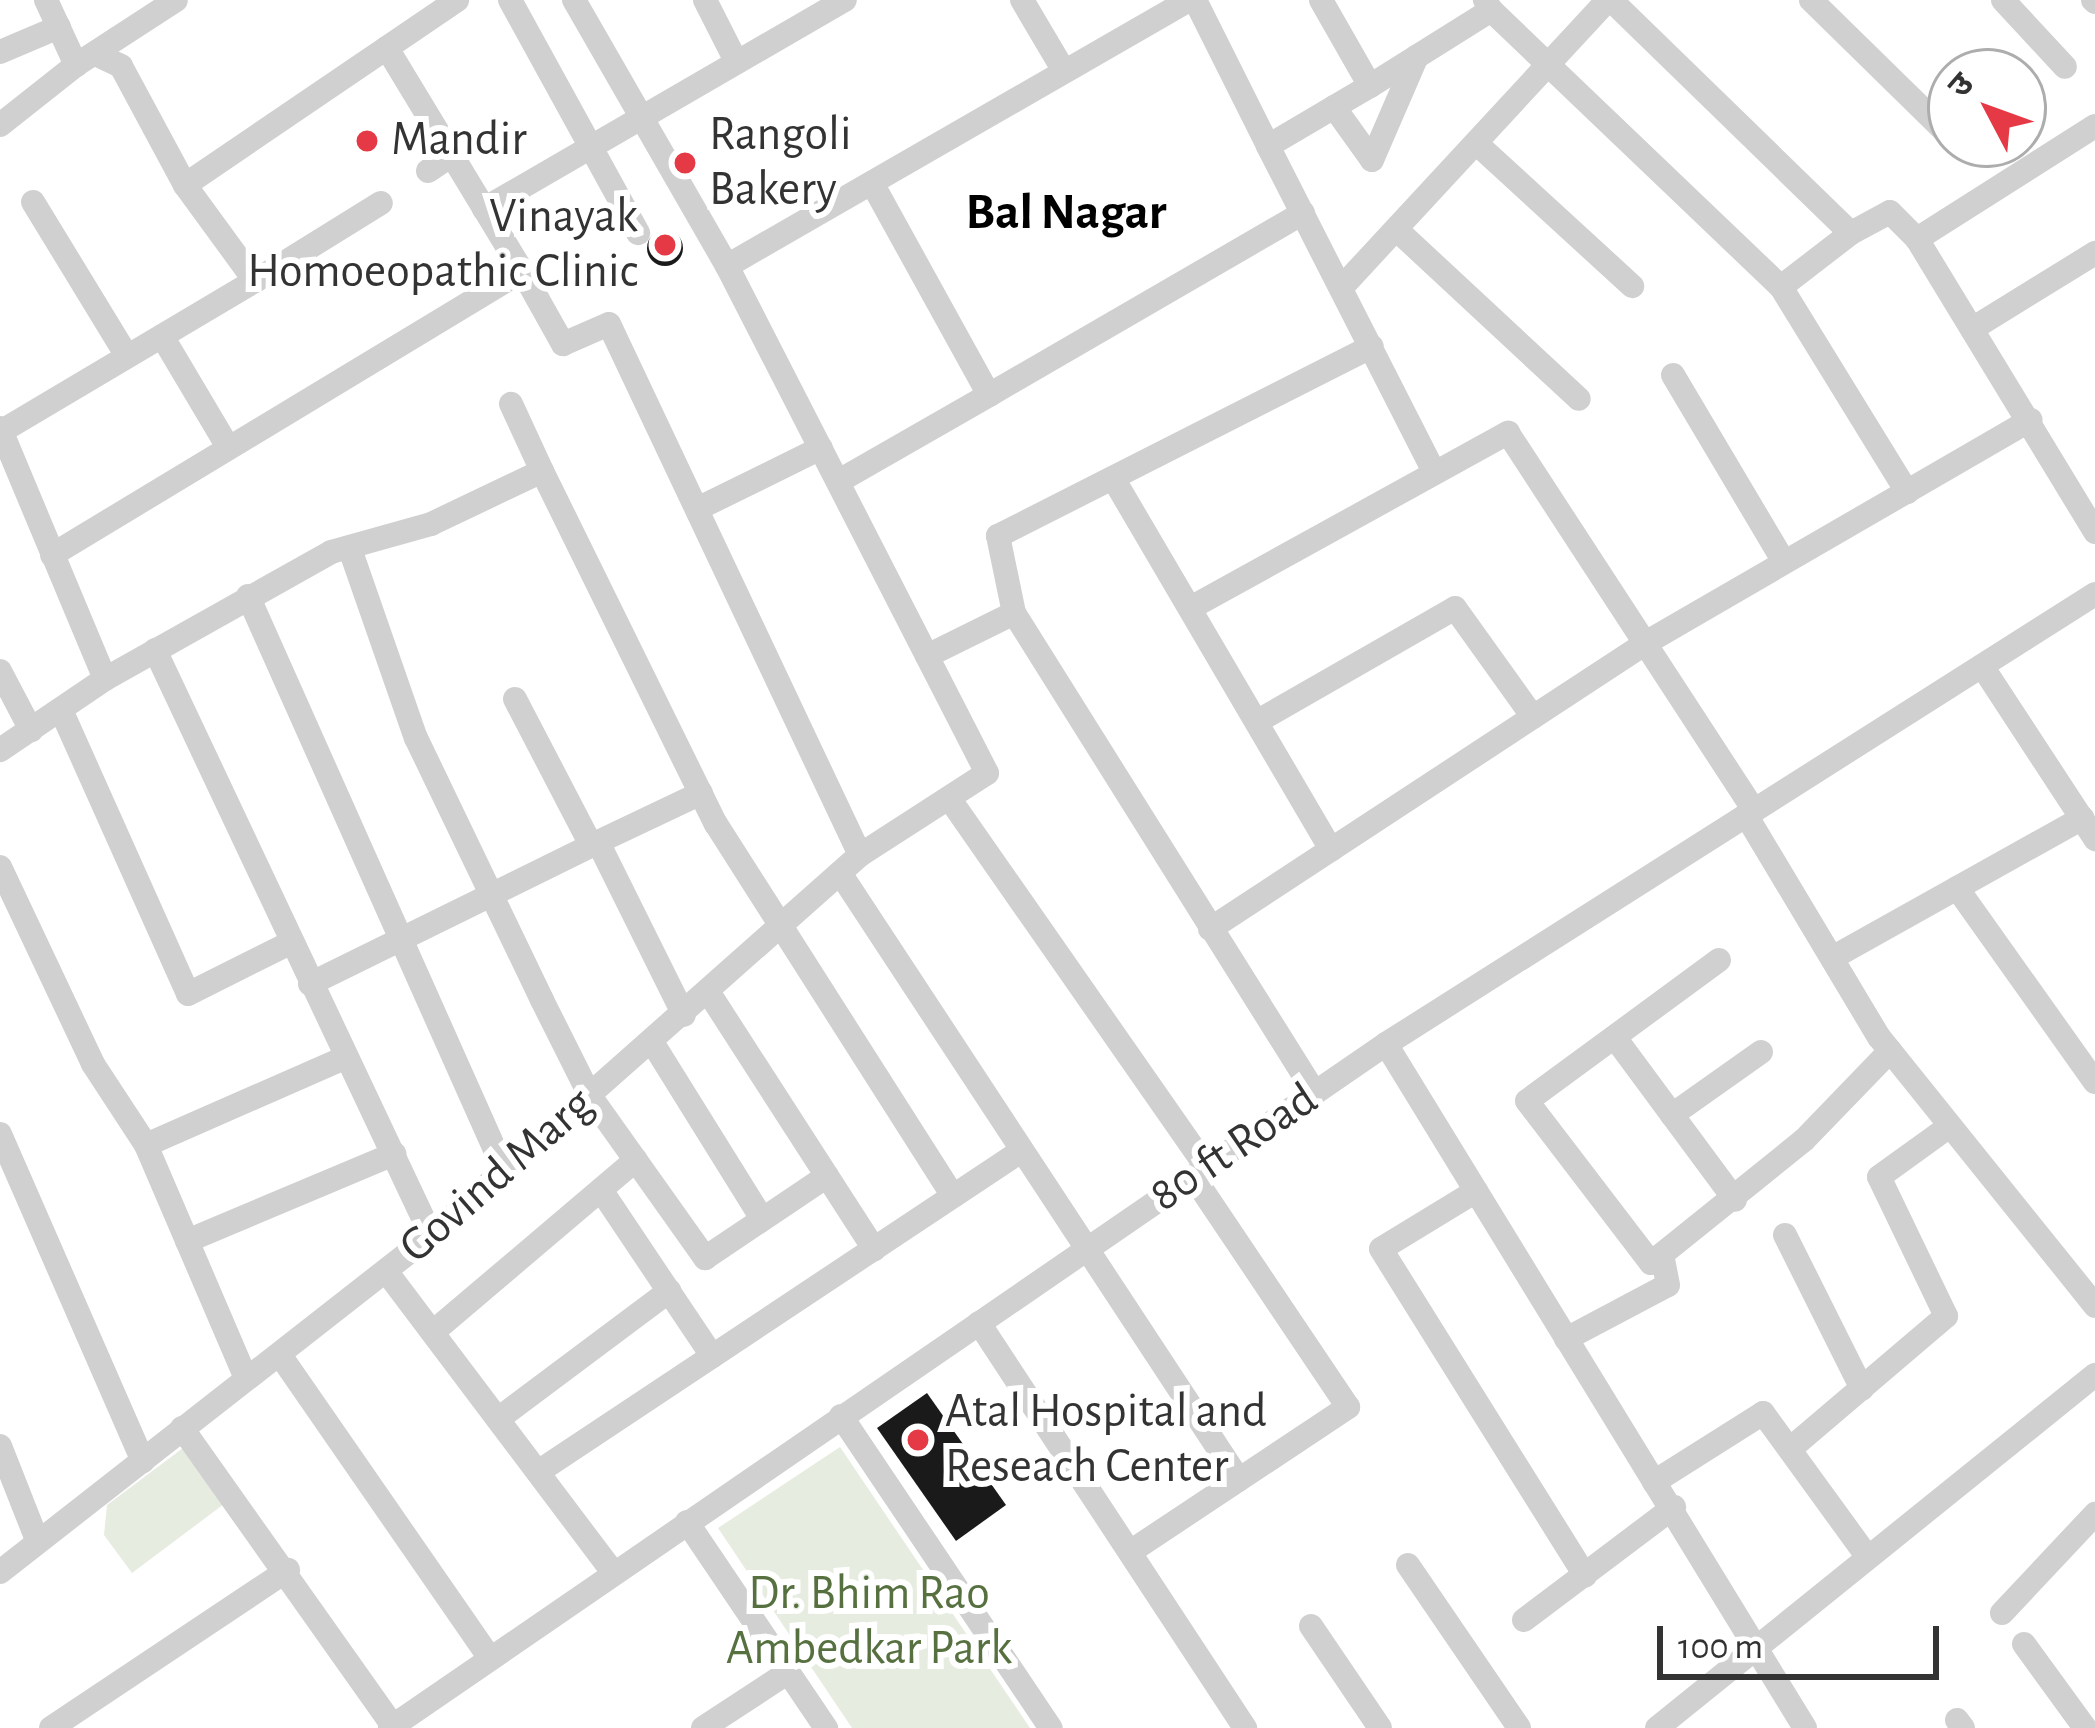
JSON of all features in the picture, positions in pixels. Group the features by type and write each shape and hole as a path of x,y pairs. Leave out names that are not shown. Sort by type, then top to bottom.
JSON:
{"street":[{"path":"46,0 59,27 85,60 121,66 185,185 255,280"},
{"path":"0,125 85,60 176,0"},
{"path":"185,185 458,0"},
{"path":"510,0 638,232"},
{"path":"574,0 727,266 927,656 1014,613"},
{"path":"705,0 736,61"},
{"path":"484,209 845,0"},
{"path":"1022,0 1064,71"},
{"path":"727,266 1192,0 1434,472"},
{"path":"1322,0 1370,86"},
{"path":"1342,287 1609,0 1851,232"},
{"path":"1811,0 1927,114"},
{"path":"2003,0 2065,67"},
{"path":"1268,146 1417,56 1488,5 1780,287 1907,491"},
{"path":"0,52 59,27"},
{"path":"387,48 562,344 609,324 860,855"},
{"path":"1334,107 1372,160 1417,56"},
{"path":"1918,238 2095,126"},
{"path":"1476,143 1632,286"},
{"path":"428,171 452,155"},
{"path":"872,183 989,395"},
{"path":"32,202 127,356"},
{"path":"105,679 1,429 381,202"},
{"path":"1780,287 1851,232 1890,212 1918,238 2095,532"},
{"path":"839,482 1304,213"},
{"path":"1397,230 1579,399"},
{"path":"1972,329 2095,253"},
{"path":"52,555 522,271"},
{"path":"163,336 228,447"},
{"path":"1315,1093 1014,613 998,536 1372,346"},
{"path":"1673,375 1784,562"},
{"path":"512,404 701,793 779,930 953,1196"},
{"path":"1210,929 1649,641 2031,420"},
{"path":"1194,606 1508,433 1649,641 1890,1051 1947,1128 2095,1306"},
{"path":"697,509 821,448"},
{"path":"0,750 105,679 248,596 542,471"},
{"path":"1113,478 1194,606 1330,850"},
{"path":"350,549 416,738 590,1096 704,1258 827,1176"},
{"name":"80 ft Road","path":"391,1727 1386,1044 2095,594"},
{"path":"248,596 504,1170"},
{"path":"1258,721 1455,608 1533,717"},
{"path":"155,650 431,1235"},
{"name":"Govind Marg","path":"0,1572 431,1235 685,1015 860,855 987,773 927,656"},
{"path":"1832,958 1957,888 2088,829 1982,666"},
{"path":"0,671 31,730"},
{"path":"515,699 685,1015"},
{"path":"61,710 188,994 290,944"},
{"path":"310,984 493,899 701,793"},
{"path":"949,798 1200,1172 1348,1407 1130,1552"},
{"path":"0,867 93,1064 146,1145 246,1378"},
{"path":"840,873 1018,1153 1238,1480"},
{"path":"1957,888 2095,1082"},
{"path":"1719,961 1527,1101 1651,1262 1735,1200 1890,1051"},
{"path":"709,993 874,1249"},
{"path":"1616,1039 1735,1200"},
{"path":"652,1042 762,1219"},
{"path":"1386,1044 1654,1482 1674,1507 1804,1728"},
{"path":"1672,1115 1761,1052"},
{"path":"146,1145 346,1057"},
{"path":"1790,1449 1946,1316 1879,1177 1947,1128"},
{"path":"0,1135 142,1461"},
{"path":"538,1472 1018,1153"},
{"path":"187,1241 394,1154"},
{"path":"433,1332 637,1160"},
{"path":"601,1190 712,1356"},
{"path":"1476,1192 1381,1249 1585,1576"},
{"path":"1785,1234 1862,1389"},
{"path":"1566,1339 1668,1286 1662,1255"},
{"path":"386,1270 614,1572"},
{"path":"498,1419 669,1291"},
{"path":"979,1323 1245,1728"},
{"path":"280,1355 490,1658"},
{"path":"1657,1728 2095,1375"},
{"path":"1654,1482 1763,1413 1868,1556"},
{"path":"841,1416 1051,1728"},
{"path":"182,1429 288,1570 391,1727"},
{"path":"0,1446 37,1540"},
{"path":"1524,1620 1674,1507"},
{"path":"2002,1613 2095,1514"},
{"path":"687,1522 826,1728"},
{"path":"1408,1565 1519,1728"},
{"path":"52,1728 288,1570"},
{"path":"1311,1626 1380,1728"},
{"path":"2024,1644 2085,1728"},
{"path":"704,1728 787,1673"}],"green space":[{"name":"Dr. Bhim Rao Ambedkar Park","path":"840,1447 1030,1728 852,1728 718,1528"},
{"path":"183,1448 224,1504 132,1573 104,1535 107,1505"}],"building":[{"path":"665,230 678,235 683,248 678,261 665,266 652,261 647,248 652,235"},
{"path":"927,1393 1006,1505 956,1541 877,1428"}],"place":[{"name":"Mandir","path":"367,141"},
{"name":"Rangoli Bakery","path":"685,163"},
{"name":"Vinayak Homoeopathic Clinic","path":"665,245"},
{"name":"Atal Hospital and Reseach Center","path":"918,1440"}],"district":[{"name":"Bal Nagar","path":"1066,213"}]}
